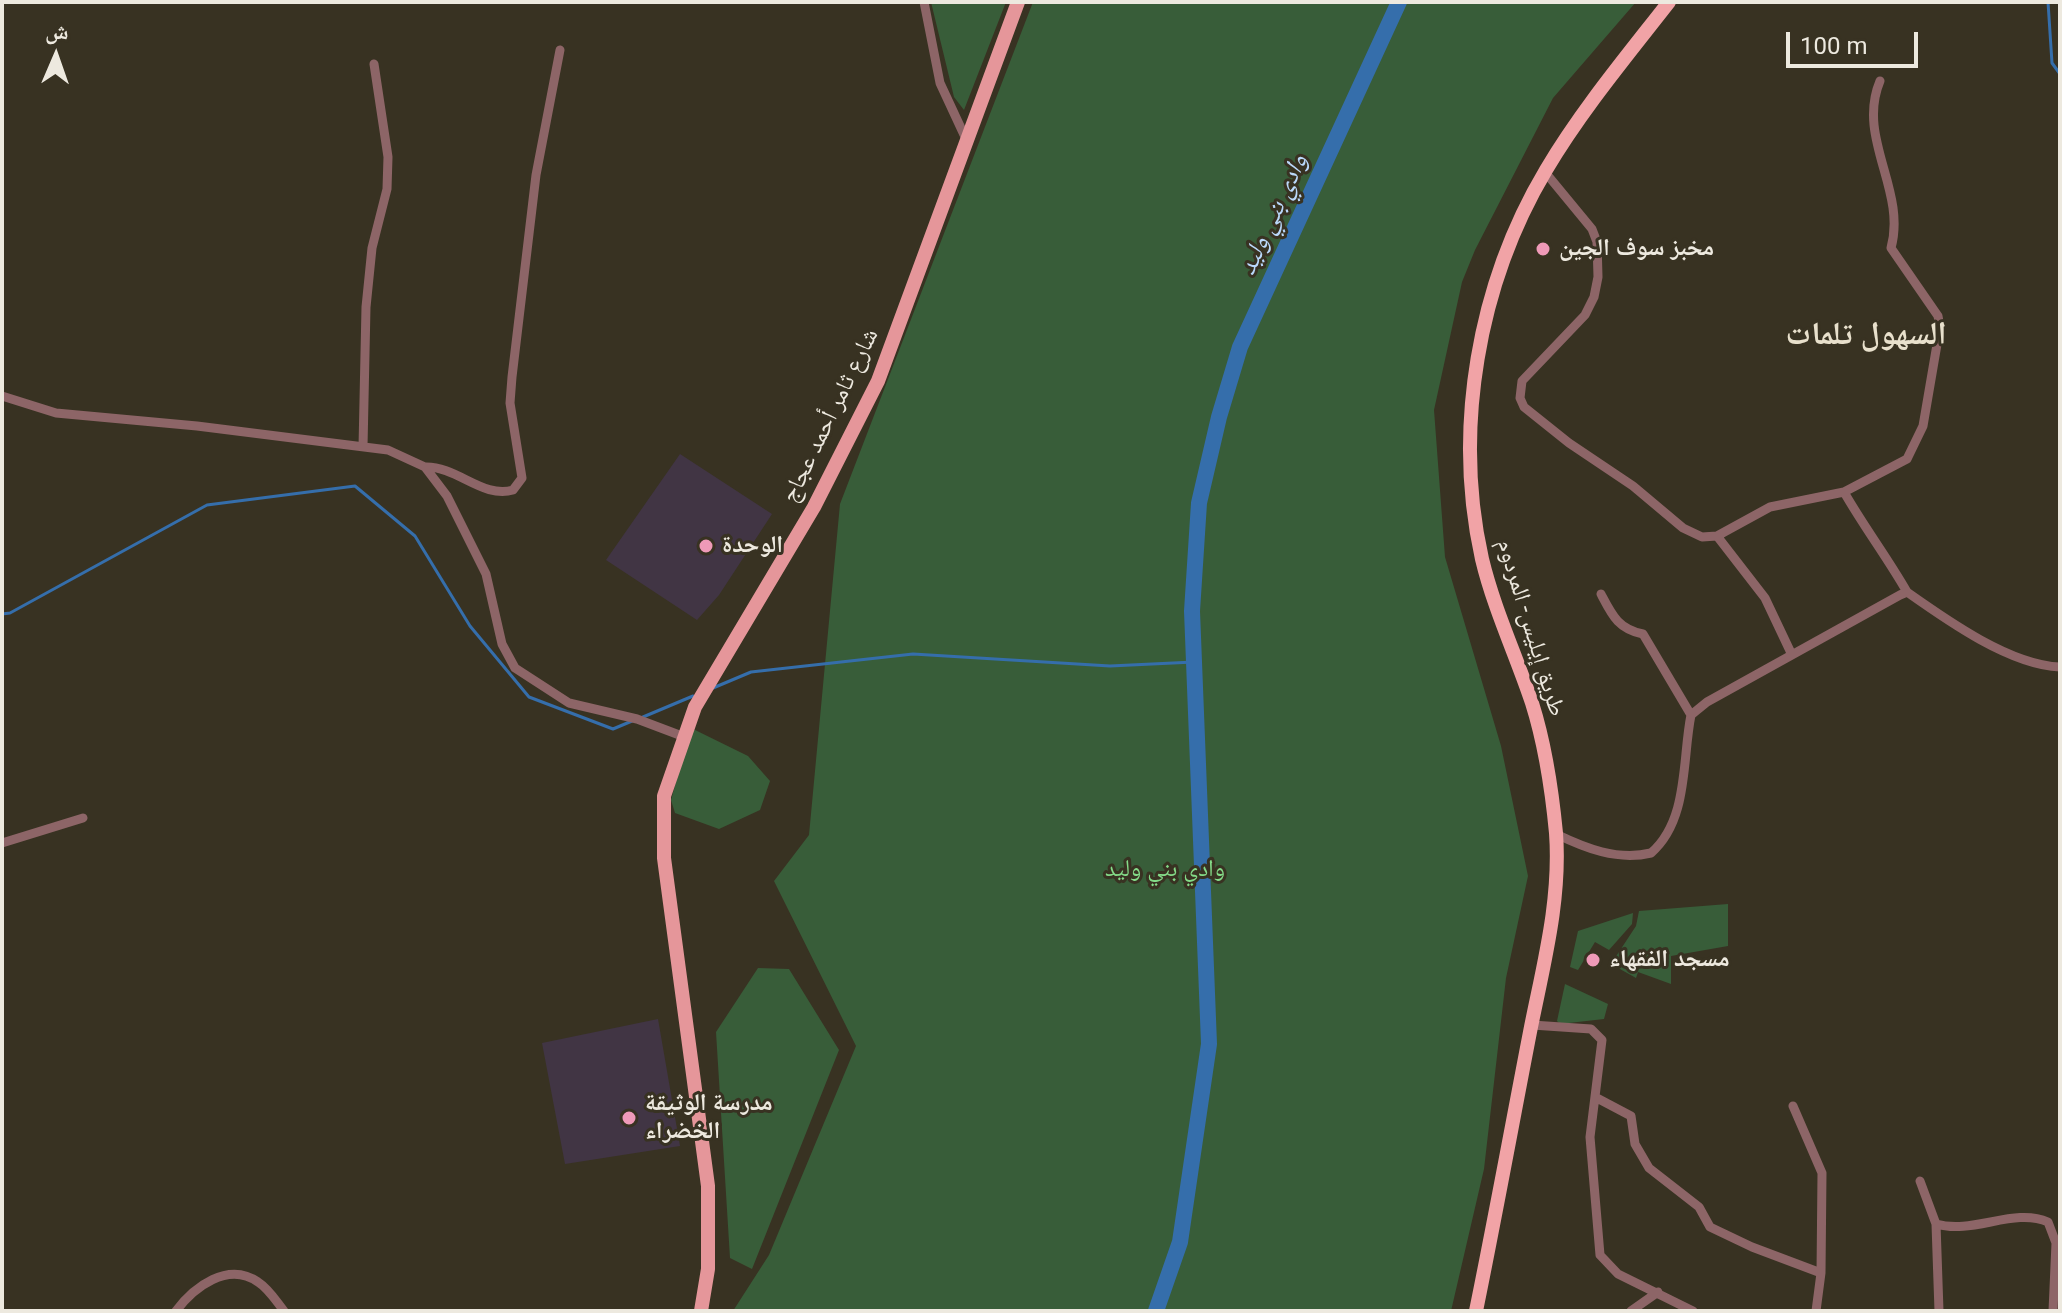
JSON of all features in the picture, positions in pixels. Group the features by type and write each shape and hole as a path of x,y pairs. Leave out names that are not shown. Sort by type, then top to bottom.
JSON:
{"highway":[{"name":"طريق إيليس- المردوم","path":"1476,1311 1549,946 1556,834 1532,704 1505,635 1482,556 1472,435 1478,350 1496,281 1513,236 1545,172 1596,97 1669,2"}],"main road":[{"name":"شارع ثامر أحمد عجاج","path":"701,1311 708,1269 708,1186 663,844 664,796 682,736 730,643 814,507 878,381 1018,2"}],"street":[{"path":"924,2 940,83 968,142"},
{"path":"425,467 448,469 497,492 513,490 522,478 510,403 512,377 536,175 560,50"},
{"path":"363,447 366,307 372,248 387,189 388,157 374,64"},
{"path":"1545,172 1592,229 1597,242 1598,277 1585,315 1522,381 1520,398 1524,407 1569,443 1633,486 1683,528 1702,537 1717,536 1770,507 1844,492 1907,459 1914,451 1923,426 1940,327 1938,316 1891,248 1895,235 1893,201 1872,119 1880,81"},
{"path":"2,396 56,413 363,447 409,457 425,467 447,496 486,574 502,644 515,668 569,703 637,719 682,736"},
{"path":"1844,492 1871,541 1880,547 1907,592 1970,633 2033,665 2060,667"},
{"path":"1717,536 1765,598 1792,655"},
{"path":"1691,715 1907,592"},
{"path":"1556,834 1588,850 1613,854 1643,855 1656,849 1668,830 1686,772 1691,715 1643,634 1623,628 1616,622 1601,594"},
{"path":"2,843 83,818"},
{"path":"1532,1025 1591,1029 1599,1034 1603,1046 1590,1137 1600,1255 1618,1274 1693,1311"},
{"path":"1595,1097 1631,1116 1635,1144 1649,1168 1699,1207 1710,1227 1821,1273"},
{"path":"1793,1106 1822,1173 1821,1273 1816,1311"},
{"path":"1920,1181 1936,1224 1939,1311"},
{"path":"1936,1224 1953,1229 2020,1219 2048,1222 2056,1243 2053,1311"},
{"path":"176,1311 198,1285 232,1276 256,1280 284,1311"},
{"path":"1631,1311 1658,1292"}],"shaded area":[{"path":"680,454 772,514 719,595 697,620 606,560"},
{"path":"658,1019 680,1146 565,1164 542,1043"}],"green space":[{"path":"931,2 1006,2 964,110 954,97"},
{"name":"وادي بني وليد","path":"1033,2 1636,2 1553,98 1475,250 1462,282 1434,410 1445,557 1501,746 1528,876 1506,978 1484,1169 1451,1311 733,1311 769,1255 856,1046 774,881 809,835 840,504"},
{"path":"691,728 748,756 770,781 760,810 719,829 675,813 671,800"},
{"path":"1728,904 1728,946 1671,956 1671,984 1638,972 1636,978 1611,964 1636,926 1639,911"},
{"path":"1633,913 1632,924 1609,950 1595,942 1578,970 1570,967 1578,931"},
{"path":"758,968 789,969 839,1050 752,1269 730,1258 716,1032"},
{"path":"1565,984 1608,1004 1604,1019 1560,1024 1557,1021"}],"waterway":[{"name":"وادي بني وليد","path":"1156,1311 1180,1242 1209,1044 1192,611 1199,503 1219,417 1240,347 1399,2"},
{"path":"2048,2 2052,63 2060,74"},
{"path":"2,614 10,613 207,505 355,486 415,536 470,626 529,697 613,729 632,721"},
{"path":"713,688 751,672 913,654 1110,666 1194,662"},
{"path":"643,717 693,696"}],"place":[{"name":"مخبز سوف الجين","path":"1543,249"},
{"name":"الوحدة","path":"706,546"},
{"name":"مسجد الفقهاء","path":"1593,960"},
{"name":"مدرسة الوثيقة الخضراء","path":"629,1118"}],"district":[{"name":"السهول تلمات","path":"1866,336"}]}
